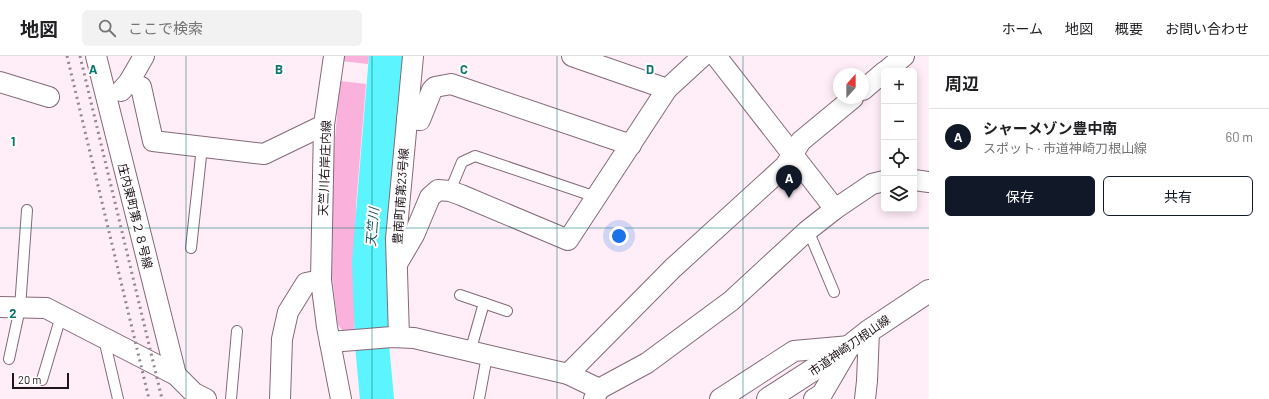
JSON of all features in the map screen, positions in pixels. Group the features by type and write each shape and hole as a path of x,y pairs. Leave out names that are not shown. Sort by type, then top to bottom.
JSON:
{"street":[{"name":"庄内東町第２８号線","path":"96,56 176,376"},
{"path":"108,106 129,82 144,56"},
{"name":"天竺川右岸庄内線","path":"334,56 324,125 321,280 340,399"},
{"name":"豊南町南第23号線","path":"395,337 398,264 396,239 406,173 408,113 413,56"},
{"path":"427,56 418,90 408,113 420,120 432,90 435,87 451,84 631,145"},
{"path":"398,264 414,235 430,197 442,188 568,240 667,89 703,56"},
{"path":"716,56 836,209"},
{"path":"890,68 904,56"},
{"path":"583,58 667,89"},
{"path":"869,85 881,75"},
{"path":"0,82 49,97"},
{"path":"129,82 141,87 153,141 264,154 324,125"},
{"path":"568,374 673,268 786,166 801,141 846,104"},
{"path":"917,180 929,182"},
{"path":"330,342 395,337 414,338 568,374 597,394 647,363 731,301 808,230 836,209 872,184 881,182"},
{"path":"280,399 282,339 288,312 306,283 321,280"},
{"name":"市道神崎刀根山線","path":"768,399 850,346 869,330 929,291"},
{"path":"0,307 46,308 176,376 194,392 206,399"},
{"path":"865,399 868,381 869,330"},
{"path":"720,399 794,351 850,346"},
{"path":"814,399 822,394 850,346"}],"lane":[{"path":"191,248 202,147"},
{"path":"442,188 462,162 475,156 596,197"},
{"path":"9,359 20,308 27,210"},
{"path":"808,230 834,292"},
{"path":"460,295 507,311"},
{"path":"480,399 478,354 484,303"},
{"path":"42,380 61,316"},
{"path":"231,399 237,332"},
{"path":"104,339 118,399"}],"shaded area":[{"path":"342,56 369,56 368,64 341,61"},
{"path":"340,81 366,84 356,205 354,331 344,332 338,325 332,277 333,162"}],"waterway":[{"name":"天竺川","path":"377,399 372,345 369,262 386,56"}],"railway":[{"path":"67,56 149,399"},
{"path":"80,56 162,399"}],"place":[{"name":"シャーメゾン豊中南","path":"789,198"}]}
